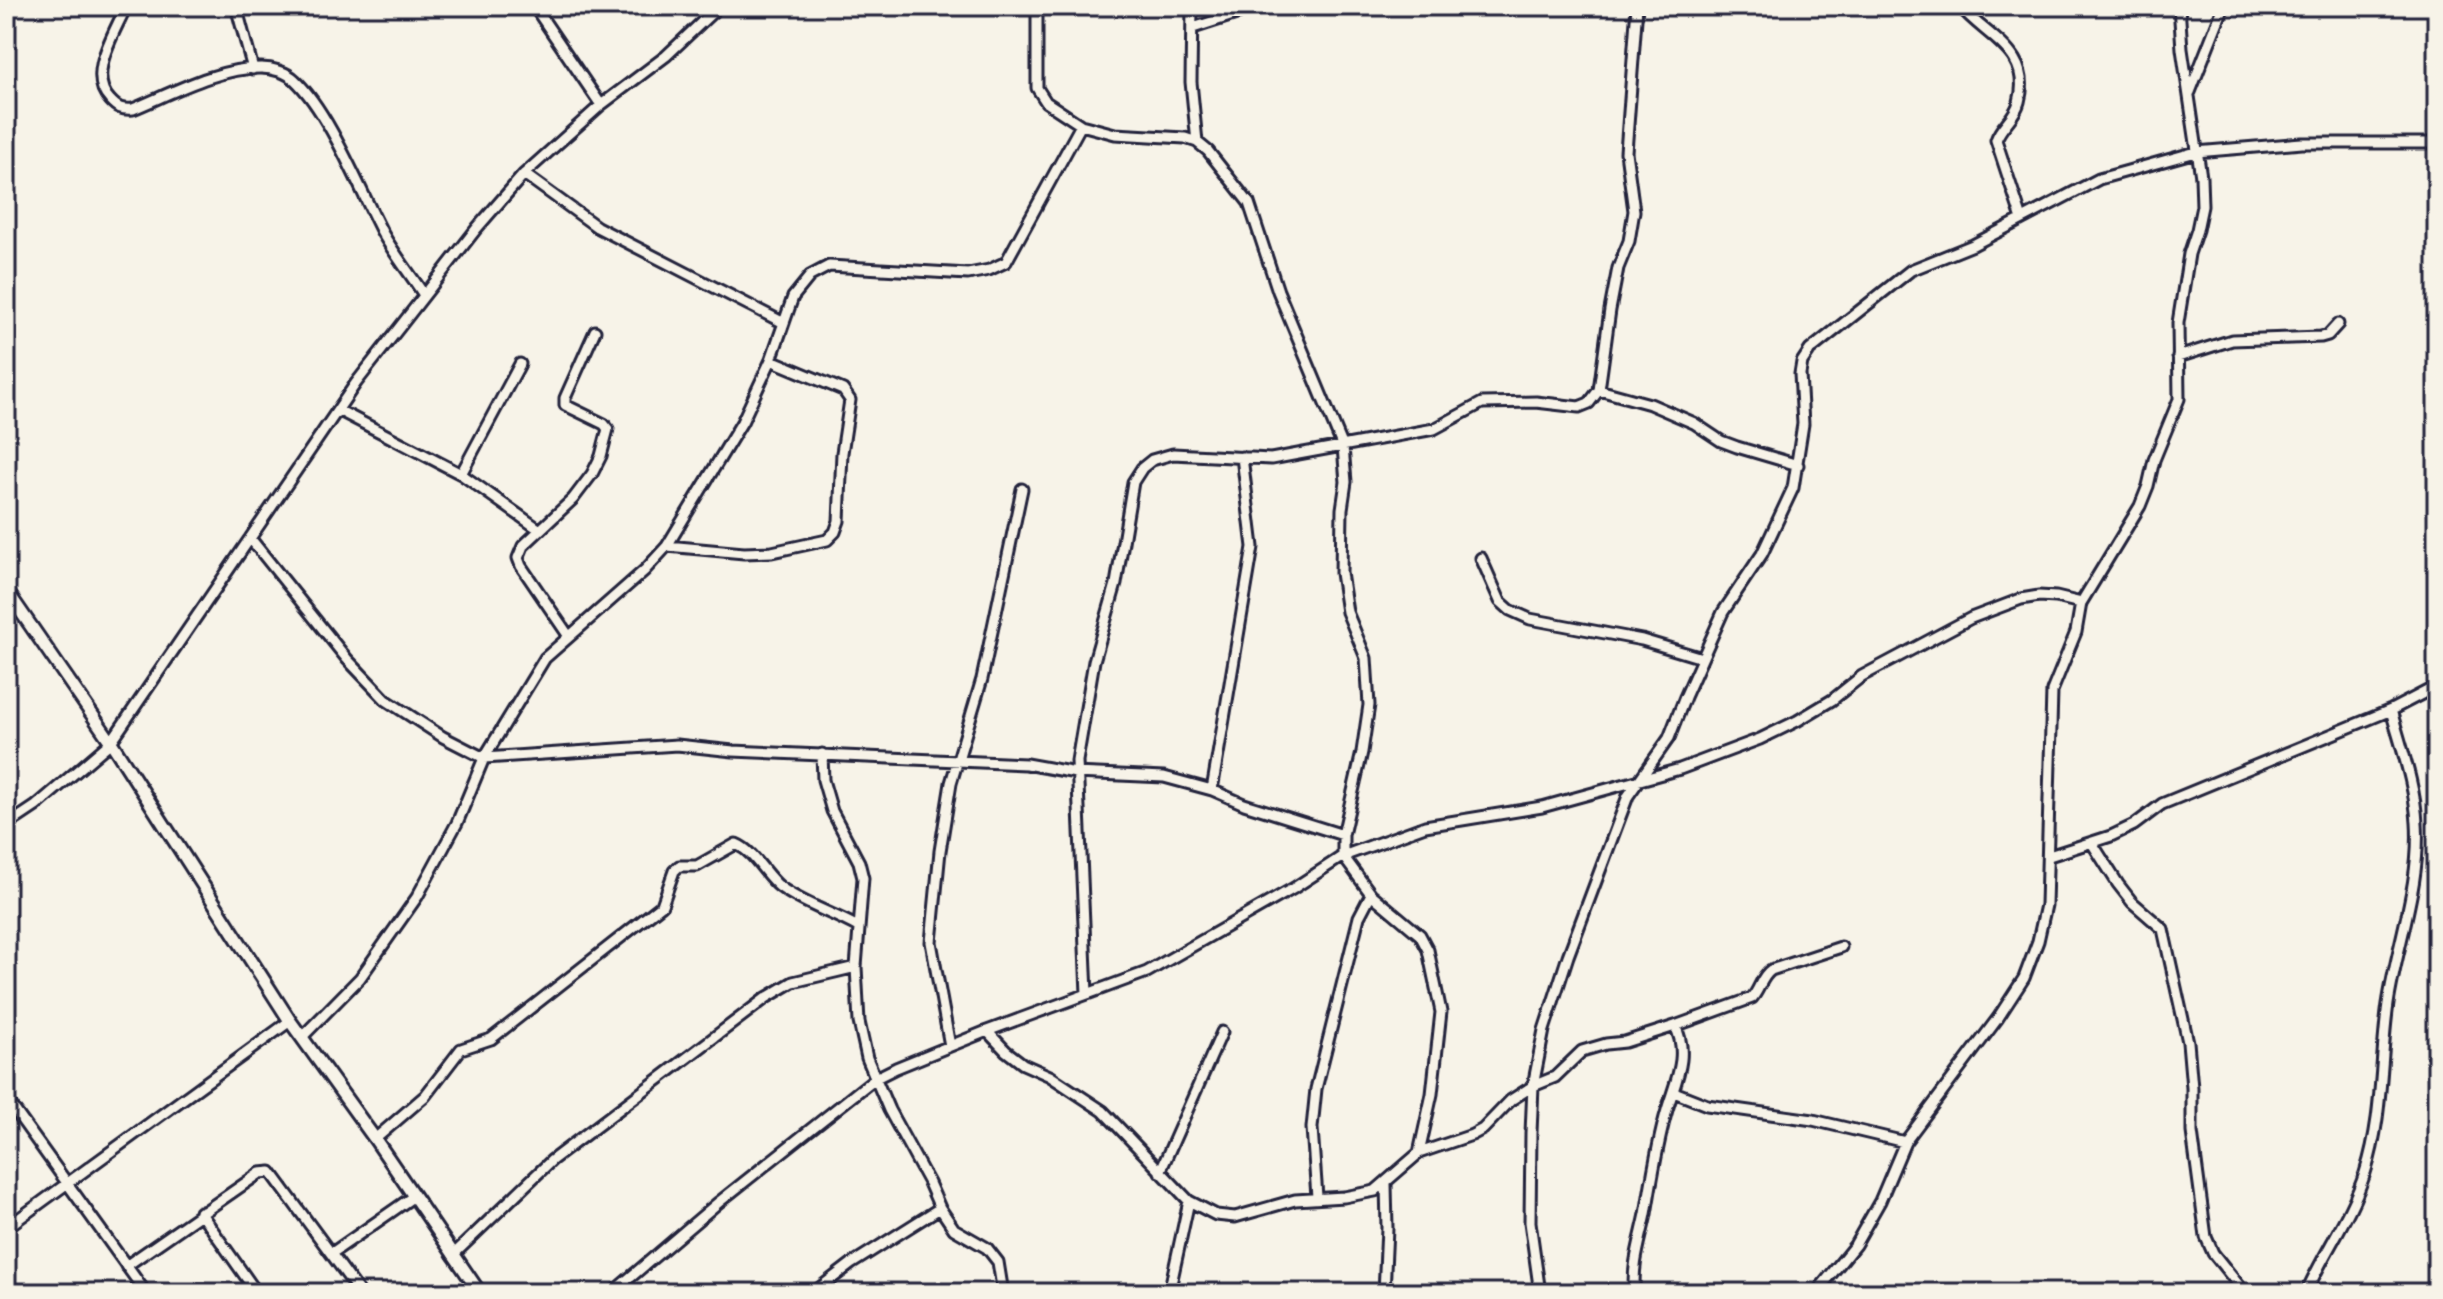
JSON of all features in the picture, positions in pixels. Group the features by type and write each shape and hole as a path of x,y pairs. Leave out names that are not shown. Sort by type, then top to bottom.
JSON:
{"street":[{"path":"126,6 105,57 100,75 102,91 122,110 133,109 203,80 253,69 278,71 292,76 327,126 385,237 424,295"},
{"path":"236,6 253,69"},
{"path":"534,6 601,105"},
{"path":"6,826 36,806 111,742 338,410 424,295 524,174 601,105 666,56 719,6"},
{"path":"1037,6 1037,88 1046,102 1081,125 1115,134 1185,138 1197,142 1208,151 1249,203 1278,291 1343,447 1346,482 1342,509 1341,573 1347,612 1366,658 1369,705 1343,835 1343,856 1371,894 1420,935 1428,950 1441,1012 1432,1094 1419,1153"},
{"path":"1192,6 1191,82 1197,142"},
{"path":"1193,28 1261,6"},
{"path":"1087,994 1076,773 1094,661 1116,584 1133,482 1152,460 1173,454 1271,459 1434,429 1482,403 1536,402 1579,407 1589,403 1599,390 1618,268 1629,241 1634,211 1626,152 1637,6"},
{"path":"1960,6 1999,39 2013,56 2021,80 2020,100 2015,114 1996,140 2022,219"},
{"path":"1816,1293 1855,1245 1880,1201 1905,1142 1998,1018 2024,978 2038,941 2046,905 2049,856 2052,691 2076,632 2081,603 2140,506 2154,460 2179,399 2178,323 2183,283 2202,206 2179,6"},
{"path":"2189,96 2224,6"},
{"path":"303,1036 360,978 417,897 457,823 484,758 545,658 645,570 667,546 742,422 771,360 793,297 810,276 829,266 968,274 989,270 1006,262 1081,125"},
{"path":"1540,1293 1530,1222 1533,1086 1544,1030 1611,837 1636,782 1669,738 1723,612 1762,554 1793,488 1803,424 1800,374 1802,362 1810,350 1911,270 1973,245 2099,179 2196,152 2302,143 2437,143"},
{"path":"524,174 597,227 784,323"},
{"path":"2178,357 2232,340 2321,337 2328,335 2338,324"},
{"path":"568,635 518,558 523,546 573,499 601,456 608,429 604,424 565,405 565,398 595,331"},
{"path":"667,546 713,552 772,552 827,540 835,532 839,521 842,453 850,400 843,390 771,360"},
{"path":"461,474 520,364"},
{"path":"1599,390 1650,404 1694,423 1737,447 1798,465"},
{"path":"338,410 461,474 540,530"},
{"path":"1212,790 1253,547 1242,457"},
{"path":"950,1046 934,968 932,925 940,851 951,783 982,679 1022,489"},
{"path":"250,538 347,659 386,700 443,737 484,758 677,745 733,751 1026,764 1076,773 1164,777 1212,790 1244,804 1343,835"},
{"path":"1481,558 1500,601 1510,610 1530,619 1642,640 1702,658"},
{"path":"6,590 111,742 290,1021 480,1293"},
{"path":"612,1293 719,1202 874,1079 987,1031 1147,972 1294,888 1343,856 1425,826 1542,807 1716,757 1784,727 1832,700 1862,676 1971,618 2021,599 2039,596 2081,603"},
{"path":"2049,856 2092,843 2134,825 2162,804 2391,710 2437,686"},
{"path":"2306,1293 2347,1219 2366,1171 2380,1099 2394,968 2414,874 2418,843 2414,797 2391,710"},
{"path":"822,754 823,780 832,811 859,862 863,878 856,967 859,1022 874,1079 940,1208 954,1229 987,1248 998,1262 1003,1293"},
{"path":"2092,843 2132,902 2163,929 2188,1042 2192,1132 2206,1237 2213,1253 2245,1293"},
{"path":"375,1139 425,1096 461,1049 491,1039 662,905 674,871 679,866 697,866 736,844 793,896 858,927"},
{"path":"1317,1197 1312,1128 1316,1089 1359,917 1371,894"},
{"path":"987,1031 1023,1064 1050,1076 1103,1111 1189,1201 1216,1215 1235,1217 1295,1200 1375,1191 1419,1153 1483,1129 1511,1100 1555,1077 1582,1051 1625,1042 1752,998 1759,991 1765,974 1771,970 1841,947"},
{"path":"453,1255 552,1160 766,998 793,982 856,967"},
{"path":"6,1228 290,1021"},
{"path":"1635,1293 1635,1266 1667,1109 1681,1068 1681,1048 1675,1026"},
{"path":"1160,1172 1222,1032"},
{"path":"1674,1092 1707,1105 1813,1120 1905,1142"},
{"path":"6,1098 146,1293"},
{"path":"126,1266 260,1173 271,1172 360,1293"},
{"path":"1384,1293 1386,1184"},
{"path":"332,1253 414,1196"},
{"path":"1169,1293 1189,1201"},
{"path":"813,1293 851,1264 940,1208"},
{"path":"200,1212 257,1293"}]}
